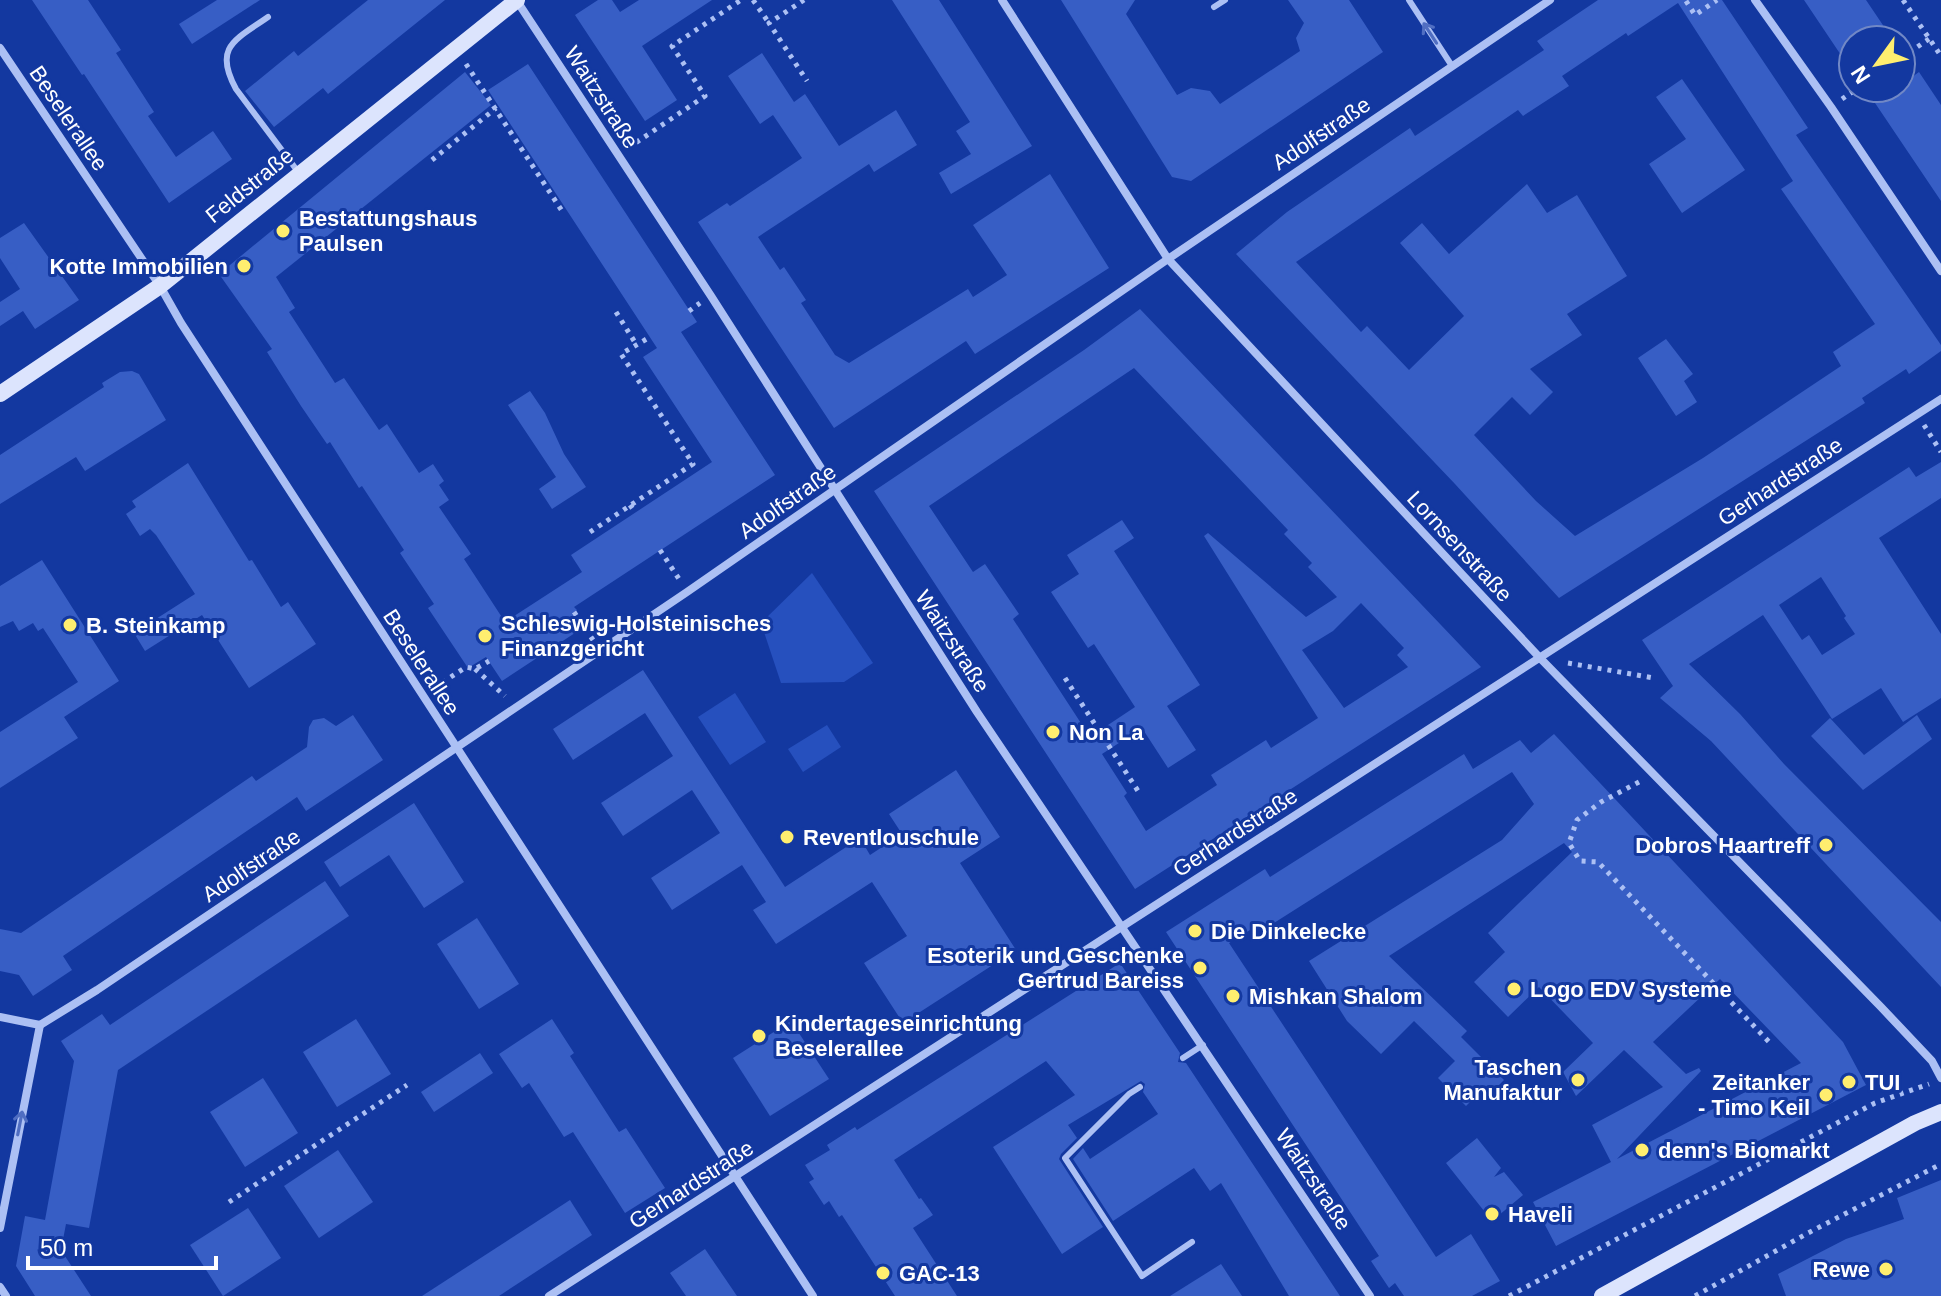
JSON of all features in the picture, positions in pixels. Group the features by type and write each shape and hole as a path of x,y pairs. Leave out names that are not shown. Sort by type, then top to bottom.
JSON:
{"street":[{"name":"Waitzstraße","path":"517,0 977,712 1370,1296"},
{"name":"Feldstraße","path":"0,394 160,286 517,0"},
{"name":"Lornsenstraße","path":"1002,0 1168,259 1540,658 1932,1061 1941,1079"},
{"name":"Adolfstraße","path":"40,1025 457,749 1550,0"},
{"path":"1755,0 1941,271"},
{"name":"Beselerallee","path":"0,48 160,286 181,323 813,1296"},
{"name":"Gerhardstraße","path":"549,1296 1941,399"},
{"path":"0,1017 40,1025 0,1228"},
{"path":"1602,1296 1915,1123 1941,1112"},
{"path":"0,1287 6,1296"}],"lane":[{"path":"1214,7 1225,0"},
{"path":"1409,0 1452,66"},
{"path":"268,17 231,42 225,59 228,75 299,173"},
{"path":"1183,1058 1203,1045"},
{"path":"1140,1087 1129,1094 1065,1158 1142,1276 1192,1242"}],"path":[{"path":"618,155 705,96 672,46 741,0"},
{"path":"753,0 807,81"},
{"path":"769,23 804,0"},
{"path":"1686,1 1695,15 1717,0"},
{"path":"1903,0 1941,56"},
{"path":"1917,47 1929,39"},
{"path":"455,49 497,108 564,214"},
{"path":"432,160 497,108"},
{"path":"616,312 636,344"},
{"path":"590,532 693,464 621,354 650,337"},
{"path":"1917,414 1941,452"},
{"path":"630,505 635,512"},
{"path":"660,550 687,592"},
{"path":"574,612 600,651"},
{"path":"1540,658 1654,678"},
{"path":"475,669 489,661"},
{"path":"422,695 466,667 475,669 517,707"},
{"path":"1065,678 1138,791"},
{"path":"1654,774 1601,802 1577,820 1569,843 1580,861 1598,862 1771,1044"},
{"path":"1509,1296 1875,1103 1941,1079"},
{"path":"229,1202 407,1085"},
{"path":"1695,1296 1941,1164"}],"shaded area":[{"path":"812,573 873,663 844,682 781,683 761,623"},
{"path":"735,693 766,742 730,765 698,717"},
{"path":"827,725 841,747 803,772 788,749"}],"building":[{"path":"32,0 88,0 121,50 116,53 154,112 148,116 176,157 213,131 232,159 169,203"},
{"path":"217,0 260,0 192,44 179,24"},
{"path":"368,0 445,0 328,94 323,88 274,127 245,91 294,51 298,56"},
{"path":"598,0 612,0 620,12 639,0 712,0 642,46 677,100 645,121 575,15"},
{"path":"892,0 939,0 1032,146 951,194 939,173 971,154 956,131 970,122"},
{"path":"1061,0 1135,0 1126,14 1177,95 1191,88 1210,91 1220,104 1300,51 1296,38 1304,23 1288,0 1349,0 1383,52 1191,181 1172,177"},
{"path":"1598,0 1722,0 1808,128 1796,135 1941,345 1941,351 1909,374 1906,369 1862,398 1865,403 1559,598 1236,254 1287,212 1410,128 1415,136 1544,50 1537,41","holes":["1678,3 1793,181 1781,189 1875,324 1833,352 1841,366 1703,458 1575,536 1536,501 1474,435 1512,397 1530,415 1553,392 1530,369 1582,335 1567,314 1627,276 1577,195 1547,213 1527,184 1449,254 1422,223 1400,243 1464,316 1409,370 1367,326 1361,332 1296,262 1518,110 1523,116 1569,86 1562,76"]},
{"path":"1804,0 1866,0 1882,24 1837,24 1837,49"},
{"path":"762,53 794,102 805,94 839,146 896,110 917,145 874,172 869,164 758,237 780,270 784,267 806,300 801,303 835,355 849,363 968,289 973,297 1007,275 973,225 1050,174 1109,268 975,354 966,341 834,428 698,222 727,203 730,206 802,158 773,115 760,124 728,76"},
{"path":"528,64 697,322 681,332 775,475 574,607 577,610 572,614 581,629 502,681 486,657 468,668 428,608 434,604 400,553 404,550 362,486 359,488 330,442 327,444 301,406 267,352 272,349 219,274 465,72 491,105 276,277 295,308 289,312 335,383 344,378 379,430 387,424 419,473 433,464 444,481 439,485 449,500 439,507 471,554 464,559 505,622 582,572 571,555 712,462 643,357 657,348 488,90"},
{"path":"1919,72 1941,105 1941,201 1876,104 1917,104"},
{"path":"1682,79 1745,170 1682,213 1649,164 1686,139 1656,97"},
{"path":"24,223 79,300 35,329 23,311 0,326 0,302 20,289 0,258 0,238"},
{"path":"1140,309 1481,667 1135,889 874,491","holes":["1134,368 1288,530 1284,534 1312,563 1308,567 1337,597 1306,617 1208,533 1204,536 1318,718 1271,748 1266,740 1211,775 1217,785 1146,831 1102,754 1142,728 1168,768 1196,750 1167,706 1200,685 1114,551 1134,538 1122,520 1067,555 1079,574 1051,592 1088,648 1094,644 1135,707 1090,737 1013,619 1019,614 985,564 973,572 929,506","1361,603 1404,648 1397,655 1408,667 1344,708 1302,650 1333,631"]},
{"path":"1666,339 1693,374 1684,381 1697,402 1676,416 1638,358"},
{"path":"120,372 139,374 166,420 85,471 76,457 0,504 0,455 104,387 102,383"},
{"path":"530,391 586,487 552,509 539,489 556,477 508,405"},
{"path":"1941,462 1941,498 1879,538 1941,634 1941,698 1903,722 1881,688 1832,719 1763,615 1689,664 1941,922 1941,987 1711,741 1660,698 1673,686 1642,640 1909,467 1916,477","holes":["1821,577 1846,616 1844,618 1855,634 1822,655 1809,635 1802,640 1779,605"]},
{"path":"188,463 281,607 288,602 316,644 249,688 202,615 145,651 134,633 195,594 156,535 150,529 140,536 126,514 136,507 132,501"},
{"path":"42,560 119,681 64,717 78,738 0,788 0,732 78,682 43,628 38,631 33,623 19,631 13,621 0,627 0,586"},
{"path":"643,670 785,887 860,838 870,855 902,834 889,814 956,770 1000,837 960,863 1016,950 903,1023 864,963 907,936 872,882 776,944 753,910 766,902 742,865 672,910 651,878 720,833 692,790 623,836 601,803 673,756 645,713 573,760 553,729"},
{"path":"353,715 383,760 306,811 297,797 63,956 72,970 33,996 19,975 0,971 0,929 21,933 252,776 256,781 307,747 313,720 324,718 336,726"},
{"path":"1917,715 1932,739 1863,790 1811,736 1830,718 1864,755"},
{"path":"1554,734 1843,1042 1866,1085 1556,1246 1533,1202 1611,1162 1592,1125 1663,1087 1624,1050 1576,1096 1563,1072 1593,1043 1539,987 1508,1017 1474,982 1505,952 1488,933 1572,852 1564,843 1389,956 1467,1031 1461,1037 1504,1080 1489,1095 1483,1089 1466,1106 1438,1078 1455,1061 1414,1021 1381,1054 1347,1021 1309,961 1502,840 1534,804 1512,772 1266,928 1263,922 1229,943 1436,1257 1471,1234 1500,1281 1472,1296 1404,1296 1395,1283 1389,1288 1371,1261 1379,1256 1166,932 1265,869 1270,877 1464,754 1473,769 1520,740 1531,753","holes":["1720,979 1801,1063 1617,1159 1701,1071 1699,1068 1686,1074 1653,1042"]},
{"path":"414,803 464,882 424,908 389,855 340,887 324,862"},
{"path":"325,881 349,916 118,1070 89,1228 66,1224 61,1250 91,1296 35,1296 16,1266 25,1216 45,1220 74,1061 61,1041 102,1014 110,1025"},
{"path":"477,918 519,984 479,1009 437,944"},
{"path":"1120,963 1180,1053 1178,1062 1186,1063 1340,1296 1289,1296 1221,1183 1210,1191 1194,1168 1113,1221 1073,1159 1083,1148 1090,1159 1158,1114 1143,1092 1145,1084 1141,1081 1068,1125 1077,1138 1059,1159 1103,1227 1062,1254 993,1147 1075,1095 1046,1061 894,1160 933,1215 913,1228 957,1296 895,1296 842,1215 839,1217 829,1201 824,1205 809,1182 814,1179 805,1165 830,1150 827,1145 855,1127 857,1130"},
{"path":"356,1019 391,1074 337,1107 303,1052"},
{"path":"552,1019 574,1053 570,1056 619,1132 626,1128 665,1188 625,1213 573,1132 564,1137 529,1083 522,1088 499,1054"},
{"path":"791,1021 829,1079 770,1116 733,1058"},
{"path":"480,1053 493,1073 434,1112 421,1092"},
{"path":"263,1078 298,1133 245,1167 210,1112"},
{"path":"1477,1138 1501,1168 1494,1177 1504,1172 1523,1195 1492,1221 1446,1163"},
{"path":"338,1150 373,1202 319,1238 284,1186"},
{"path":"1941,1180 1941,1296 1786,1296 1778,1274 1846,1239 1904,1219 1897,1198"},
{"path":"570,1200 592,1235 499,1296 422,1296"},
{"path":"248,1208 281,1258 223,1296 190,1245"},
{"path":"705,1249 737,1296 686,1296 670,1273"},
{"path":"1221,1264 1242,1296 1170,1296"}],"place":[{"name":"Bestattungshaus Paulsen","path":"283,231"},
{"name":"Kotte Immobilien","path":"244,266"},
{"name":"B. Steinkamp","path":"70,625"},
{"name":"Schleswig-Holsteinisches Finanzgericht","path":"485,636"},
{"name":"Non La","path":"1053,732"},
{"name":"Reventlouschule","path":"787,837"},
{"name":"Dobros Haartreff","path":"1826,845"},
{"name":"Die Dinkelecke","path":"1195,931"},
{"name":"Esoterik und Geschenke Gertrud Bareiss","path":"1200,968"},
{"name":"Logo EDV Systeme","path":"1514,989"},
{"name":"Mishkan Shalom","path":"1233,996"},
{"name":"Kindertageseinrichtung Beselerallee","path":"759,1036"},
{"name":"Taschen Manufaktur","path":"1578,1080"},
{"name":"TUI","path":"1849,1082"},
{"name":"Zeitanker - Timo Keil","path":"1826,1095"},
{"name":"denn's Biomarkt","path":"1642,1150"},
{"name":"Haveli","path":"1492,1214"},
{"name":"Rewe","path":"1886,1269"},
{"name":"GAC-13","path":"883,1273"}]}
